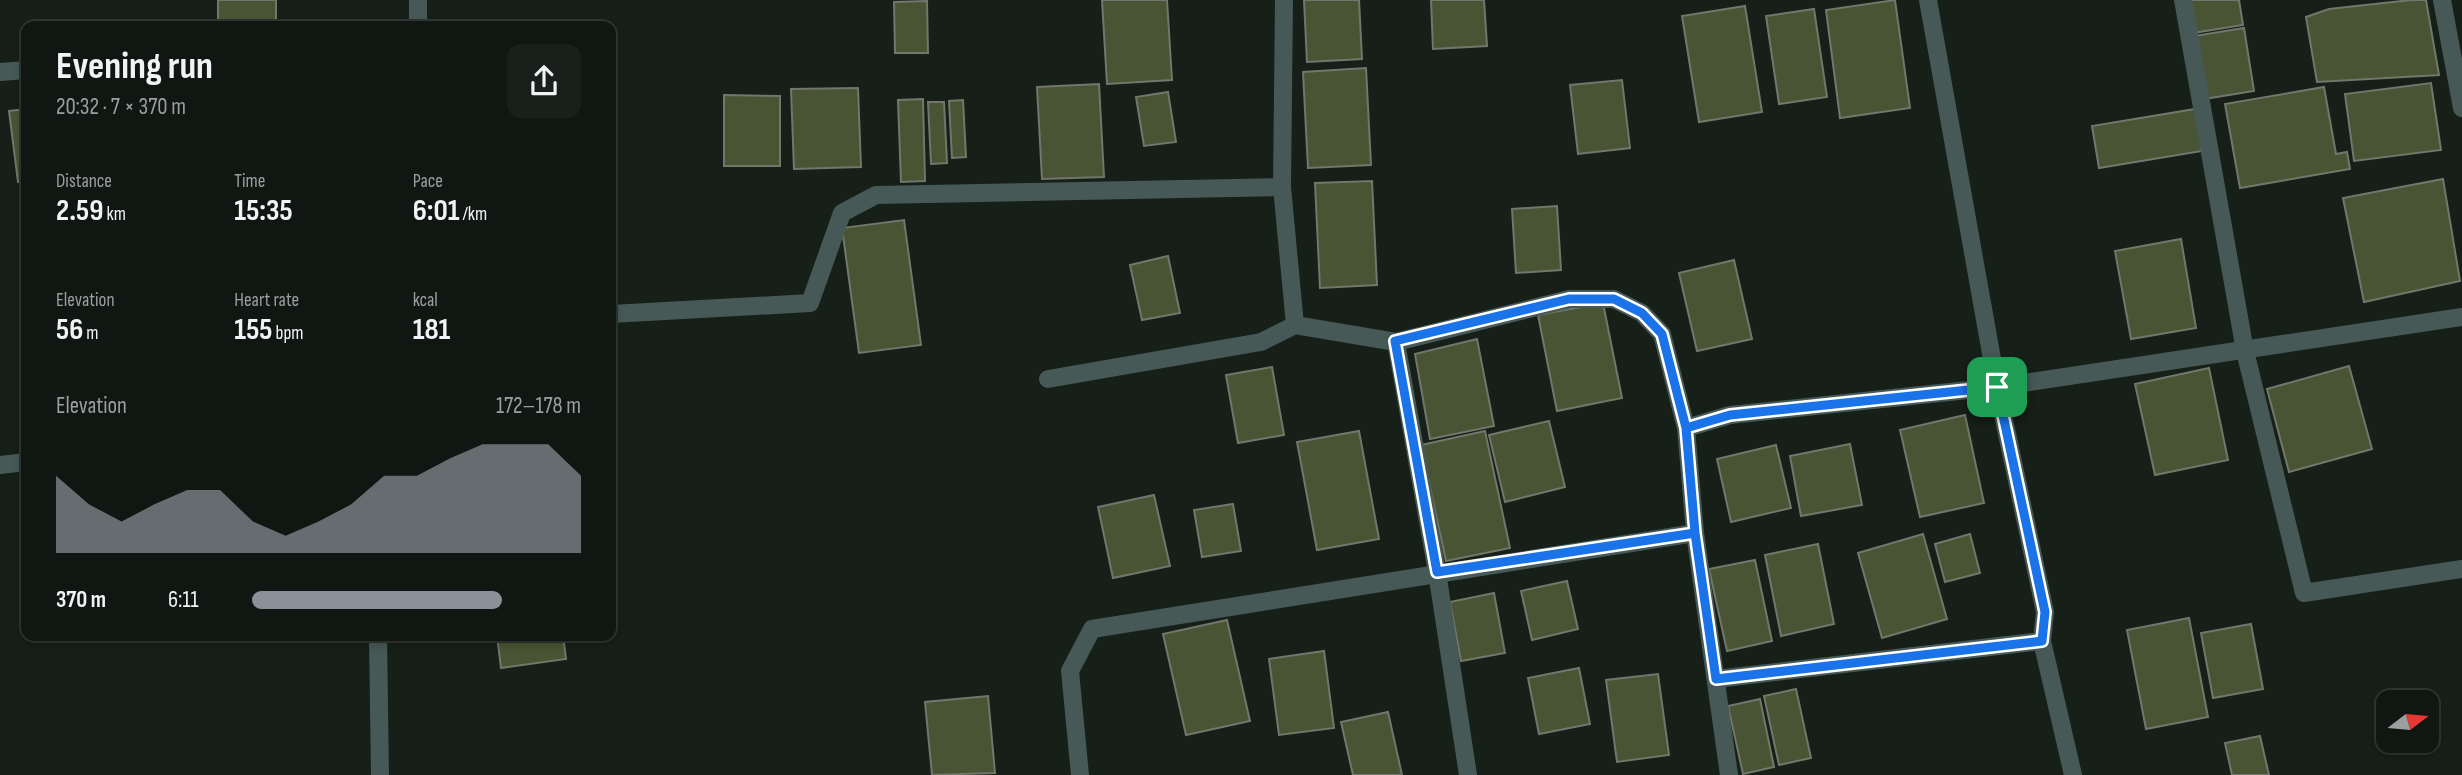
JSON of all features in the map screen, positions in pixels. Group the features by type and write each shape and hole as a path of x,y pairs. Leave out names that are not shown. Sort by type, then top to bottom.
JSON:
{"street":[{"path":"418,0 418,21"},
{"path":"1284,0 1282,187 1295,325"},
{"path":"1928,0 1997,387 2045,612 2042,641 2073,775"},
{"path":"2183,0 2245,351 2304,593 2462,569"},
{"path":"2442,0 2462,107"},
{"path":"0,72 21,70"},
{"path":"616,314 810,303 842,213 876,195 1282,187"},
{"path":"1048,379 1261,342 1295,325 1395,341 1569,299 1614,299 1642,313 1662,334 1686,428 1695,533 1729,775"},
{"path":"1686,428 1730,415 1997,387 2462,317"},
{"path":"1395,341 1437,572 1468,775"},
{"path":"0,465 21,463"},
{"path":"1080,775 1070,671 1092,629 1695,533"},
{"path":"378,641 380,775"},
{"path":"1716,679 2042,641"}],"building":[{"path":"218,0 276,0 276,21 218,21"},
{"path":"1102,0 1167,0 1172,80 1107,84"},
{"path":"1304,0 1359,0 1362,59 1307,62"},
{"path":"1431,0 1484,0 1487,46 1433,49"},
{"path":"1895,0 1910,108 1840,118 1826,10"},
{"path":"2189,0 2239,0 2243,25 2193,33"},
{"path":"2426,0 2439,75 2317,82 2306,17 2329,9"},
{"path":"927,1 928,53 895,53 894,2"},
{"path":"1745,6 1762,112 1699,122 1682,16"},
{"path":"1814,9 1827,97 1779,104 1766,16"},
{"path":"2244,28 2254,91 2204,99 2194,36"},
{"path":"1366,68 1371,165 1308,168 1303,72"},
{"path":"1622,80 1630,148 1578,154 1570,85"},
{"path":"2431,83 2441,150 2354,161 2345,94"},
{"path":"1099,84 1104,177 1042,179 1037,87"},
{"path":"2324,87 2336,154 2347,152 2350,169 2240,188 2225,104"},
{"path":"858,88 861,167 794,169 791,89"},
{"path":"1168,92 1176,142 1144,146 1136,97"},
{"path":"724,95 780,96 780,166 724,166"},
{"path":"923,99 925,181 901,182 898,100"},
{"path":"963,100 966,157 952,158 949,101"},
{"path":"928,102 944,102 947,163 931,164"},
{"path":"2195,109 2202,151 2099,168 2092,126"},
{"path":"21,110 21,182 18,182 9,111"},
{"path":"2443,179 2460,281 2364,302 2343,198"},
{"path":"1372,181 1377,285 1320,288 1315,183"},
{"path":"1557,206 1561,270 1516,273 1512,209"},
{"path":"904,220 921,345 859,353 842,228"},
{"path":"2181,239 2196,328 2131,339 2115,251"},
{"path":"1168,256 1180,313 1142,320 1130,265"},
{"path":"1734,260 1752,339 1697,351 1679,273"},
{"path":"1603,303 1622,398 1557,411 1538,315"},
{"path":"1477,339 1494,426 1430,439 1415,354"},
{"path":"2349,366 2372,449 2289,472 2267,389"},
{"path":"1272,367 1284,435 1238,443 1226,375"},
{"path":"2209,368 2228,460 2155,475 2135,384"},
{"path":"1965,415 1984,503 1920,517 1900,430"},
{"path":"1549,421 1565,487 1505,502 1489,435"},
{"path":"1359,431 1379,539 1317,550 1297,442"},
{"path":"1485,431 1510,548 1446,561 1421,445"},
{"path":"1850,444 1862,505 1801,516 1790,456"},
{"path":"1776,445 1791,508 1731,522 1717,459"},
{"path":"1154,495 1170,566 1113,578 1098,507"},
{"path":"1233,504 1241,551 1202,557 1194,510"},
{"path":"1923,534 1947,619 1882,638 1858,553"},
{"path":"1970,534 1980,573 1945,582 1935,544"},
{"path":"1818,544 1834,624 1781,636 1765,555"},
{"path":"1755,560 1772,641 1727,651 1709,569"},
{"path":"1567,581 1578,629 1532,640 1521,591"},
{"path":"1494,593 1505,653 1461,661 1450,602"},
{"path":"2189,618 2208,717 2146,729 2127,630"},
{"path":"1227,620 1250,721 1186,735 1163,634"},
{"path":"2251,624 2263,689 2213,698 2201,633"},
{"path":"498,641 564,641 566,659 501,668"},
{"path":"1324,651 1334,728 1279,735 1269,659"},
{"path":"1579,668 1590,724 1539,734 1528,678"},
{"path":"1658,674 1669,755 1617,762 1606,680"},
{"path":"1796,689 1811,758 1779,765 1764,696"},
{"path":"988,696 995,773 932,775 925,702"},
{"path":"1760,699 1774,767 1743,774 1728,706"},
{"path":"1388,712 1402,775 1353,775 1341,722"},
{"path":"2260,736 2269,775 2232,775 2225,743"}],"route":[{"path":"1997,387 1730,415 1686,428 1695,533 1437,572 1395,341 1569,299 1614,299 1642,313 1662,334 1686,428 1695,533 1716,679 2042,641 2045,612 1997,387"}]}
